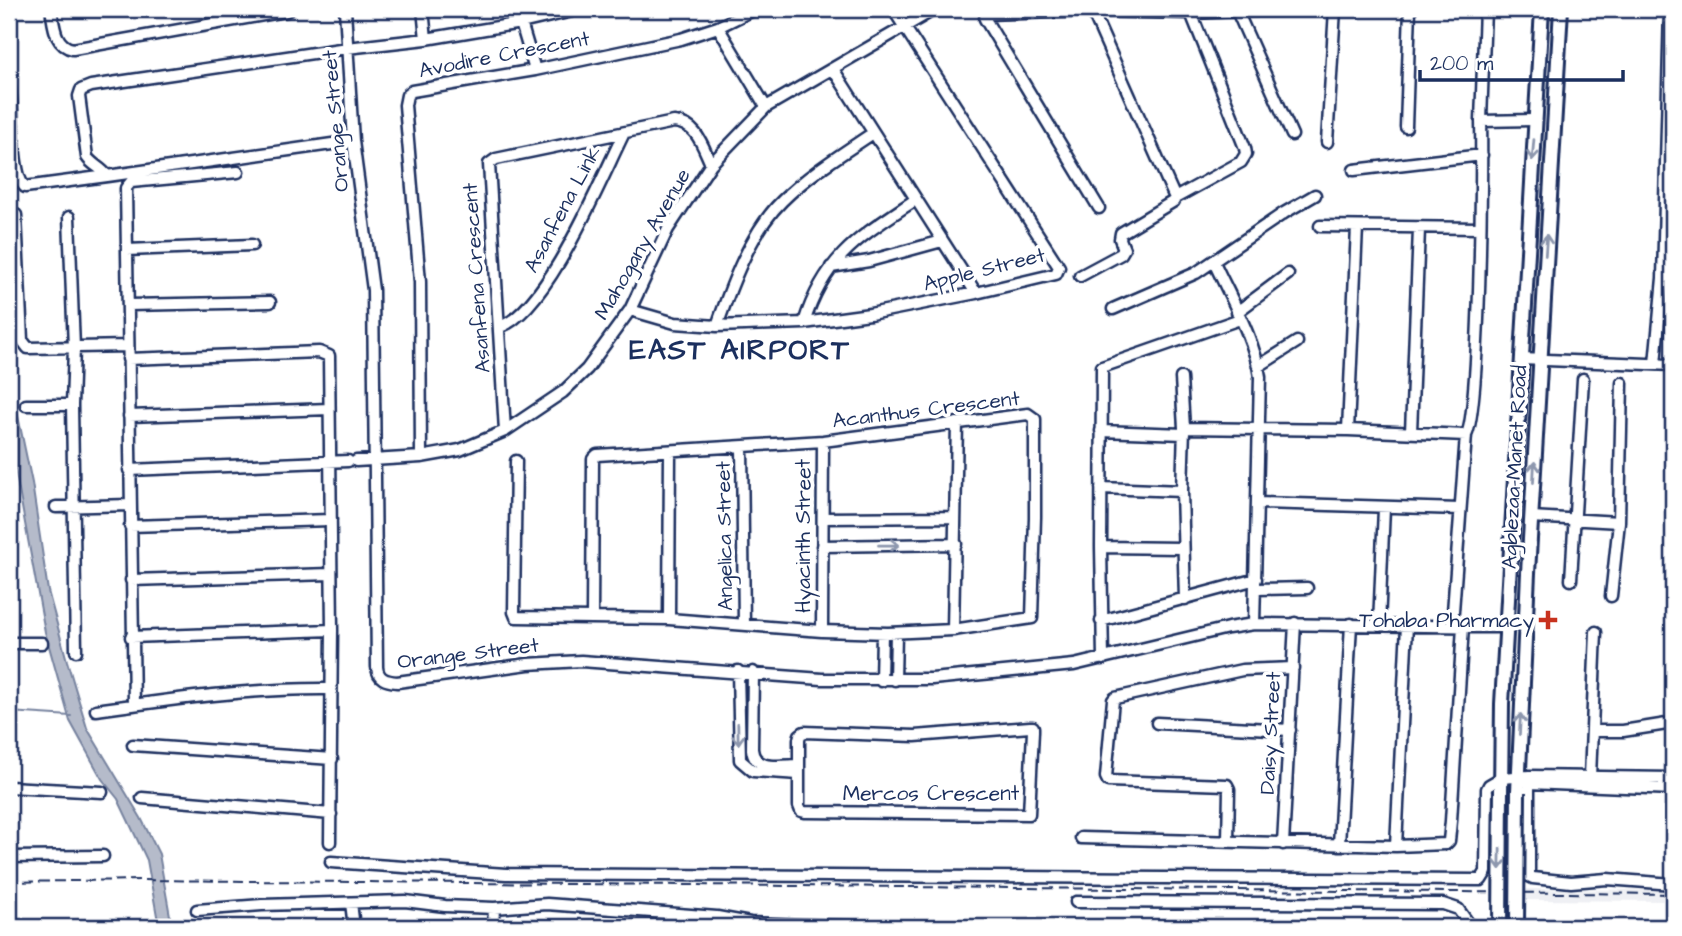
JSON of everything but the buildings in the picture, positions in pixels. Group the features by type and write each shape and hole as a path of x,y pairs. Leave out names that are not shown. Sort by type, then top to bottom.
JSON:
{"main road":[{"name":"Agblezaa-Manet Road","path":"1500,927 1506,628 1542,9"},
{"name":"Agblezaa-Manet Road","path":"1517,927 1531,517 1561,9"}],"street":[{"path":"51,9 58,39 66,48 73,49 290,9"},
{"name":"Orange Street","path":"345,9 354,141 373,290 377,667 382,678 397,682 528,664 581,661 881,681 1064,667 1254,624 1506,628"},
{"path":"423,9 426,39"},
{"path":"107,176 102,168 87,157 80,90 347,48 426,39 521,23 581,9"},
{"name":"Avodire Crescent","path":"421,457 420,282 405,100 412,92 535,70 681,39 718,27 755,9"},
{"path":"893,9 904,25"},
{"path":"1098,208 984,16 986,13 1191,13 1302,9"},
{"path":"1327,142 1335,9"},
{"path":"1406,127 1410,9"},
{"path":"1081,838 1396,846 1442,845 1449,841 1460,509 1466,435 1470,430 1473,406 1485,9"},
{"path":"1655,364 1668,277 1670,9"},
{"path":"1092,11 1175,198"},
{"path":"1237,11 1292,135"},
{"name":"Mahogany Avenue","path":"129,470 421,457 460,450 505,431 563,392 579,377 630,310 668,229 710,164 766,107 930,12"},
{"path":"1080,276 1121,254 1124,249 1121,233 1175,198 1241,162 1246,154 1191,13"},
{"path":"521,23 535,70"},
{"name":"Apple Street","path":"630,310 675,323 717,326 804,323 870,314 1056,274 1059,267 904,25"},
{"path":"718,27 766,107"},
{"path":"833,69 976,293"},
{"path":"9,83 16,167 21,184 25,187 354,141"},
{"path":"1481,121 1536,120"},
{"name":"Asanfena Crescent","path":"505,431 489,164 496,159 674,122 687,124 694,129 710,164"},
{"name":"Asanfena Link","path":"500,327 519,316 532,302 562,258 624,133"},
{"path":"717,326 732,285 754,240 780,203 815,172 873,133"},
{"path":"1354,170 1482,155"},
{"path":"134,705 126,188 131,182 238,173"},
{"path":"1113,309 1176,283 1214,262 1273,220 1315,195"},
{"path":"804,323 813,295 831,267 856,240 915,200"},
{"path":"16,215 22,340 28,348 128,345"},
{"path":"69,217 74,348 72,405 76,651"},
{"path":"1320,226 1480,229"},
{"path":"1348,430 1357,228"},
{"path":"1411,432 1419,229"},
{"path":"831,267 869,261 942,241"},
{"path":"127,250 252,246"},
{"path":"1214,262 1259,366 1260,430 1254,624"},
{"path":"1103,659 1102,367 1238,315 1288,274"},
{"path":"128,304 270,302"},
{"path":"1259,366 1297,342"},
{"path":"128,359 324,353 329,356 332,629 330,842"},
{"path":"1521,359 1673,365"},
{"path":"1181,378 1185,599"},
{"path":"1571,580 1583,379"},
{"path":"1611,596 1619,522 1622,383"},
{"path":"26,405 72,405"},
{"path":"129,416 329,409"},
{"name":"Acanthus Crescent","path":"516,461 516,617 592,618 670,619 882,633 953,629 1027,621 1032,618 1035,419 1028,414 823,441 594,456 592,618"},
{"path":"953,629 957,424"},
{"path":"1101,431 1348,430 1466,435"},
{"name":"Hyacinth Street","path":"822,631 823,441"},
{"name":"Angelica Street","path":"742,447 744,625"},
{"path":"670,451 670,619"},
{"path":"1101,488 1181,491"},
{"path":"1258,503 1460,509"},
{"path":"56,506 130,505"},
{"path":"1379,625 1384,508"},
{"path":"822,518 956,517"},
{"path":"1531,517 1619,522"},
{"path":"130,526 331,520"},
{"path":"822,546 956,544"},
{"path":"1101,547 1182,548"},
{"path":"131,580 331,574"},
{"path":"1101,621 1256,584 1307,588"},
{"name":"Daisy Street","path":"1283,844 1295,623"},
{"path":"1339,845 1351,624"},
{"path":"1396,846 1407,625"},
{"path":"131,637 332,629"},
{"path":"1590,777 1596,632"},
{"path":"881,681 882,633"},
{"path":"895,680 896,633"},
{"path":"9,643 42,643"},
{"path":"1228,841 1227,785 1108,781 1105,777 1112,700 1233,672 1293,668"},
{"path":"737,671 740,760 753,771 799,770"},
{"path":"753,672 754,760 761,764 799,770"},
{"path":"96,710 239,691 331,689"},
{"path":"1157,723 1290,730"},
{"path":"1592,731 1623,731 1673,723"},
{"name":"Mercos Crescent","path":"1033,727 1029,814 805,812 799,807 799,770 799,739 804,732 915,736 1033,727"},
{"path":"133,746 332,759"},
{"path":"1673,778 1530,776 1522,784 1530,876 1533,878 1571,882 1607,879 1673,884"},
{"path":"331,862 506,874 1480,880 1486,872 1489,785 1673,789"},
{"path":"9,787 102,792"},
{"path":"142,798 331,814"},
{"path":"9,857 103,856"},
{"path":"197,910 262,905 405,901 494,908 547,904 716,922 871,927"},
{"path":"1076,902 1443,904 1458,909 1471,927"},
{"path":"351,903 354,927"},
{"path":"492,927 494,908"}],"shaded area":[{"path":"1521,889 1673,890 1673,901 1523,900"}],"water":[{"path":"9,373 32,483 48,591 67,661 87,728 141,818 159,854 172,927 159,927 147,860 118,799 102,779 70,721 45,632 9,436"}],"waterway":[{"path":"9,712 71,716"}],"railway":[{"path":"9,882 139,880 1673,894"}],"place":[{"name":"Tohaba Pharmacy","path":"1548,620"}],"district":[{"name":"EAST AIRPORT","path":"740,349"}]}
